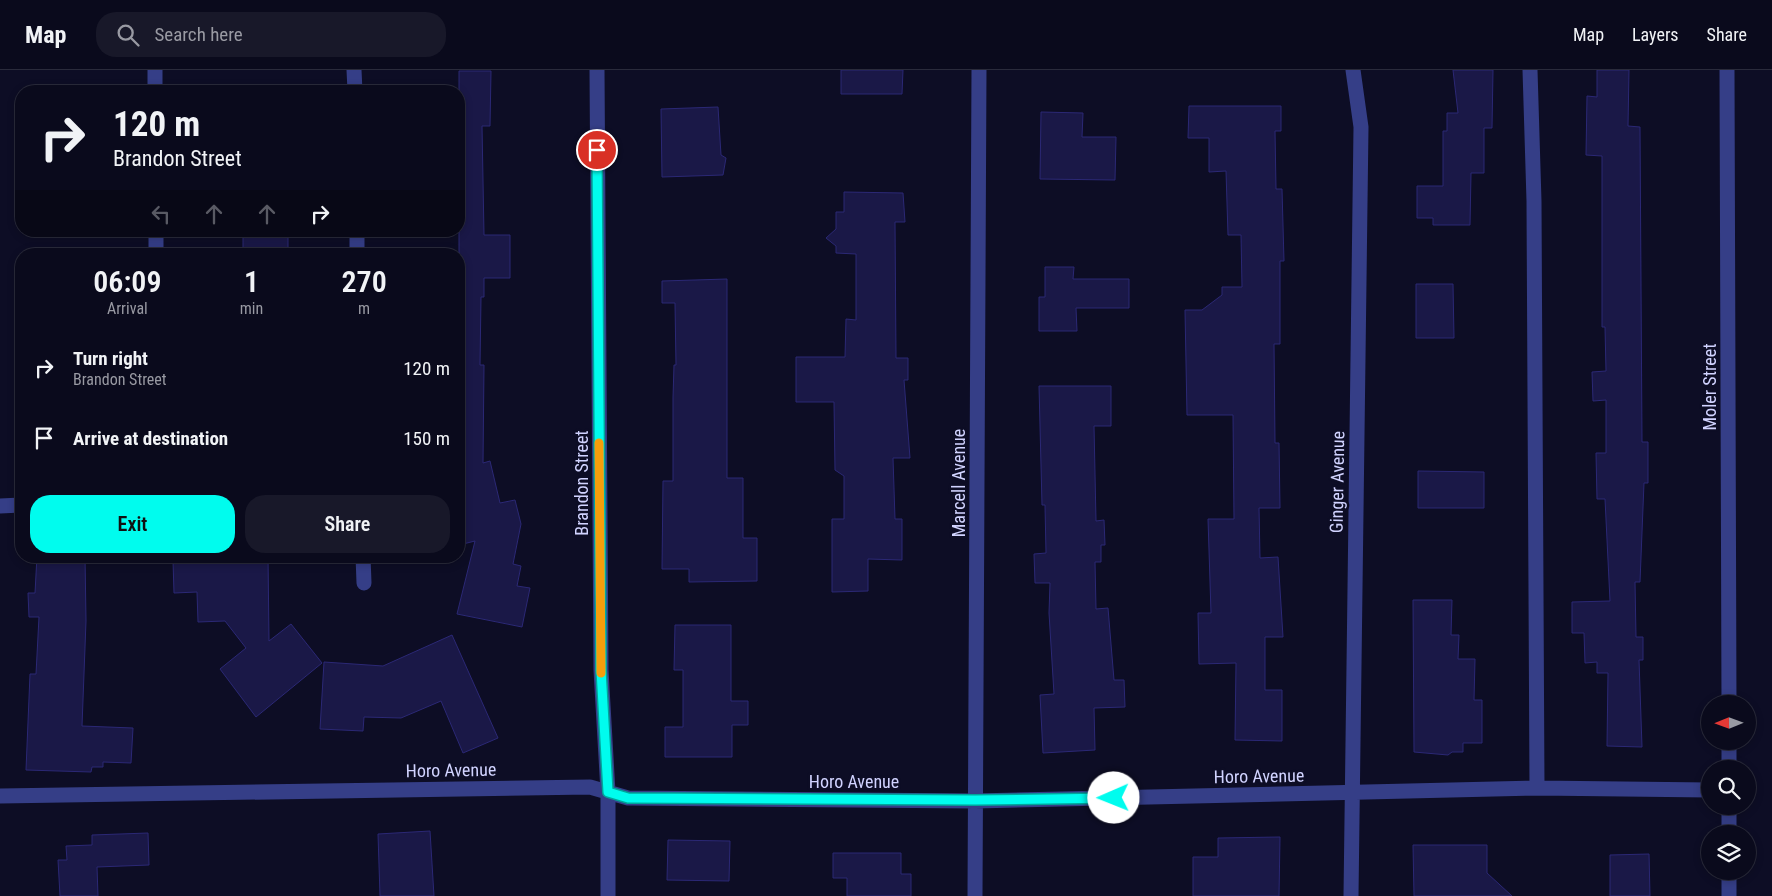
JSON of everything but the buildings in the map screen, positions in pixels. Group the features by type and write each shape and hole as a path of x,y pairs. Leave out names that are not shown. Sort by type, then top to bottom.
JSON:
{"street":[{"path":"155,70 155,85"},
{"path":"354,70 355,85"},
{"name":"Brandon Street","path":"597,70 601,670 608,792 608,896"},
{"name":"Marcell Avenue","path":"975,896 979,70"},
{"name":"Ginger Avenue","path":"1351,896 1361,127 1352,70"},
{"path":"1530,70 1534,210 1537,788"},
{"name":"Moler Street","path":"1727,70 1729,695"},
{"path":"0,506 15,506"},
{"path":"363,563 364,583"},
{"name":"Horo Avenue","path":"0,796 590,787 628,798 975,800 1537,788 1701,790"},
{"path":"1729,880 1729,896"}],"slow traffic":[{"path":"599,443 601,673"}],"route":[{"path":"597,150 601,670 608,792 628,798 975,800 1114,798"}]}
